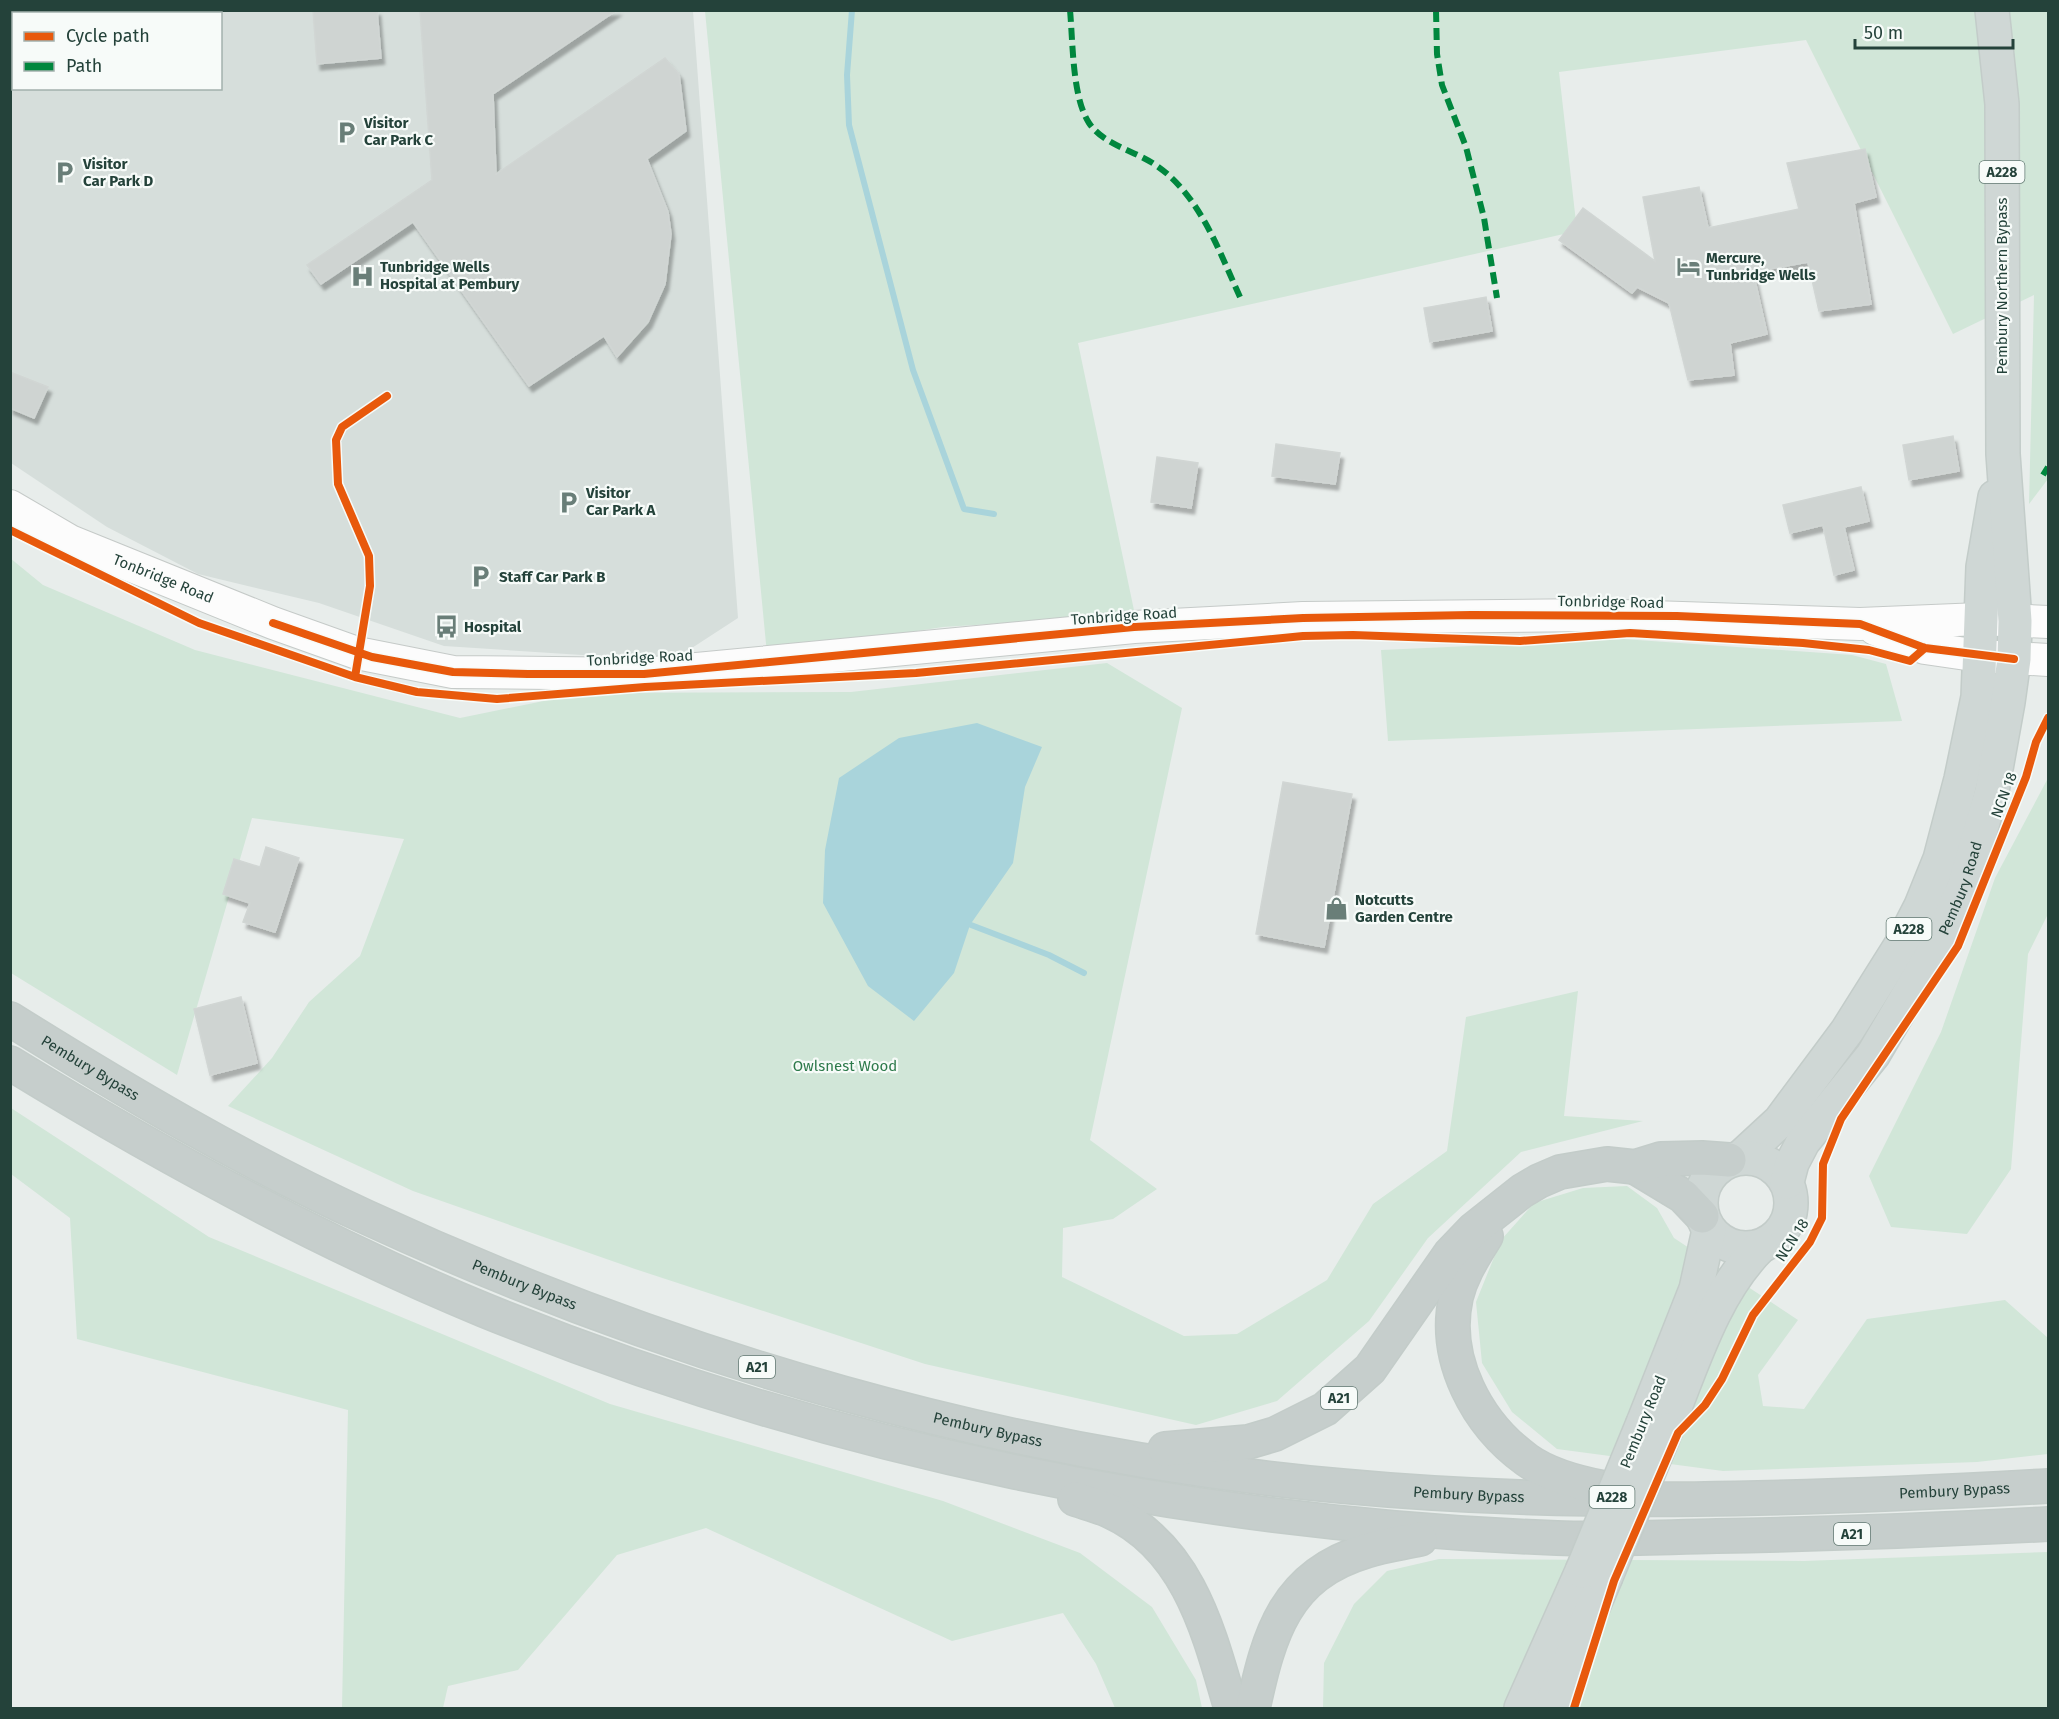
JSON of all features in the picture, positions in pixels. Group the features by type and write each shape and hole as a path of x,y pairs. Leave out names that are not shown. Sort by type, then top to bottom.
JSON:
{"highway":[{"name":"Pembury Bypass","path":"10,1019 108,1080 247,1157 362,1215 501,1276 630,1326 759,1368 868,1400 1033,1439 1240,1475 1340,1486 1505,1497 1669,1500 1864,1496 2049,1486"},
{"name":"A21","path":"10,1063 90,1112 228,1190 346,1248 482,1309 611,1359 735,1400 859,1436 1023,1475 1227,1509 1336,1522 1559,1538 1869,1533 2049,1524"},
{"name":"A21","path":"1101,1452 1248,1442 1275,1434 1325,1409 1370,1370 1450,1254 1474,1229 1522,1191 1560,1172 1607,1164 1635,1167 1661,1159 1735,1159"},
{"name":"A21","path":"1635,1167 1676,1191 1705,1223"},
{"name":"A21","path":"1500,1210 1485,1238 1468,1262 1456,1296 1453,1317 1457,1360 1464,1383 1476,1404 1500,1436 1528,1461 1583,1484 1669,1500"},
{"name":"A21","path":"1023,1475 1069,1497 1110,1510 1135,1525 1173,1561 1198,1605 1231,1708"},
{"name":"A21","path":"1253,1708 1264,1659 1275,1628 1293,1596 1313,1577 1338,1562 1366,1551 1454,1531"}],"main road":[{"name":"Pembury Northern Bypass","path":"1992,10 2002,104 2003,454 2015,621"},
{"name":"Pembury Northern Bypass","path":"1980,619 1983,567 2003,454"},
{"name":"A228","path":"1980,619 1980,656"},
{"name":"A228","path":"2014,659 2015,621"},
{"name":"Pembury Road","path":"1735,1159 1780,1120 1846,1031 1901,945 1921,906 1940,859 1961,779 1978,698 1980,656"},
{"name":"Pembury Road","path":"1787,1182 1792,1163 1803,1142 1873,1055 1939,943 1964,887 1992,791 2014,659"},
{"path":"1735,1159 1768,1163 1787,1182 1791,1195 1787,1222 1776,1238 1760,1247 1746,1249 1731,1246 1719,1240 1705,1223 1700,1199 1705,1183 1715,1170 1735,1159"},
{"name":"Pembury Road","path":"1550,1708 1594,1575 1654,1426 1696,1289 1705,1223"},
{"name":"Pembury Road","path":"1654,1426 1721,1298 1740,1266 1760,1247"},
{"name":"Pembury Road","path":"1521,1708 1594,1575"}],"street":[{"name":"Tonbridge Road","path":"10,506 70,541 273,623 372,657 453,672 644,674 1122,628 1303,618 1592,615 1860,624 1980,619 2049,622"},
{"name":"Tonbridge Road","path":"1860,624 1925,648 1980,656 2049,660"}],"shaded area":[{"name":"Tunbridge Wells Hospital at Pembury","path":"10,11 693,11 738,618 678,657 582,655 444,646 319,603 198,574 107,527 11,463"}],"green space":[{"path":"705,11 2048,11 2048,479 2029,504 2034,295 1953,334 1806,40 1559,72 1577,231 1078,343 1135,615 943,627 767,654"},
{"name":"Owlsnest Wood","path":"10,558 43,585 195,650 460,718 583,693 851,692 1107,663 1182,708 1090,1140 1157,1189 1113,1219 1063,1228 1062,1277 1184,1336 1237,1334 1327,1280 1373,1204 1447,1151 1466,1017 1578,991 1564,1116 1643,1121 1521,1152 1428,1238 1369,1321 1277,1401 1196,1425 925,1364 635,1269 413,1191 228,1106 272,1058 309,1002 360,956 404,839 252,818 177,1075 11,973"},
{"path":"1623,639 1852,655 1886,664 1902,721 1388,741 1381,650"},
{"path":"2048,778 2048,914 2028,954 2011,1169 1967,1234 1891,1227 1869,1176 1941,1032 1995,878"},
{"path":"11,1108 209,1237 610,1404 943,1501 1080,1553 1152,1607 1196,1680 1202,1708 1115,1708 1096,1664 1063,1613 952,1641 706,1528 617,1555 518,1670 448,1686 443,1708 342,1708 348,1410 77,1339 70,1218 11,1174"},
{"path":"1627,1186 1657,1208 1674,1238 1798,1320 1758,1375 1763,1406 1804,1409 1867,1319 2005,1300 2048,1338 2048,1454 1977,1462 1723,1471 1557,1449 1512,1412 1482,1363 1476,1302 1501,1240 1534,1203 1583,1188"},
{"path":"2048,1552 2048,1708 1323,1708 1324,1663 1354,1604 1387,1571 1439,1559 1804,1561"}],"water":[{"path":"977,723 1042,747 1025,787 1013,863 970,925 954,973 914,1021 868,986 823,903 825,850 839,778 899,738"}],"building":[{"path":"313,10 377,10 381,58 317,64"},
{"name":"Tunbridge Wells Hospital at Pembury","path":"420,10 617,10 493,94 496,174 665,58 679,74 686,131 647,159 668,212 671,234 665,284 648,322 617,357 604,336 529,386 413,222 321,284 307,265 432,180"},
{"name":"Mercure, Tunbridge Wells","path":"1865,149 1876,197 1854,203 1871,304 1819,311 1808,262 1753,272 1767,334 1730,343 1734,375 1688,380 1669,303 1637,287 1632,293 1559,240 1583,208 1655,261 1643,197 1699,187 1708,228 1799,209 1787,163"},
{"path":"1486,297 1492,331 1430,342 1424,308"},
{"path":"10,372 48,387 34,418 10,408"},
{"path":"1953,436 1959,471 1909,480 1903,445"},
{"path":"1276,444 1340,453 1335,484 1272,476"},
{"path":"1157,457 1198,463 1191,508 1151,502"},
{"path":"1861,487 1869,521 1844,527 1854,570 1834,575 1823,525 1790,533 1783,505"},
{"path":"1283,782 1352,794 1324,947 1256,934"},
{"path":"266,847 299,858 275,932 243,922 250,903 223,894 234,859 260,867"},
{"path":"241,997 257,1063 210,1075 194,1009"}],"waterway":[{"path":"852,10 847,75 849,125 913,370 964,509 994,514"},
{"path":"971,925 1049,955 1084,973"}],"marked path":[{"path":"1070,10 1076,84 1083,112 1089,123 1103,137 1146,159 1170,176 1206,224 1240,297"},
{"path":"1436,10 1437,54 1442,85 1466,147 1484,218 1497,298"},
{"path":"2043,475 2048,467"}],"cycle path":[{"path":"355,677 370,586 369,556 338,484 336,440 342,427 387,396"},
{"path":"10,530 199,623 355,677 417,692 497,699 645,687 916,673 1303,636 1353,635 1520,641 1630,633 1803,643 1869,650 1910,661 1925,648"},
{"path":"273,623 372,657 453,672 528,674 644,674 1134,627 1303,618 1471,615 1677,616 1860,624 1925,648 2014,659"},
{"name":"NCN 18","path":"1574,1708 1614,1581 1678,1433 1705,1405 1722,1379 1753,1315 1810,1242 1822,1218 1823,1164 1841,1119 1958,946 2026,777 2036,742 2048,718"}],"place":[{"name":"Visitor Car Park C","path":"346,132"},
{"name":"Visitor Car Park D","path":"65,173"},
{"name":"Mercure, Tunbridge Wells","path":"1688,267"},
{"name":"Tunbridge Wells Hospital at Pembury","path":"362,276"},
{"name":"Visitor Car Park A","path":"568,502"},
{"name":"Staff Car Park B","path":"481,577"},
{"name":"Hospital","path":"446,627"},
{"name":"Notcutts Garden Centre","path":"1337,909"}]}
